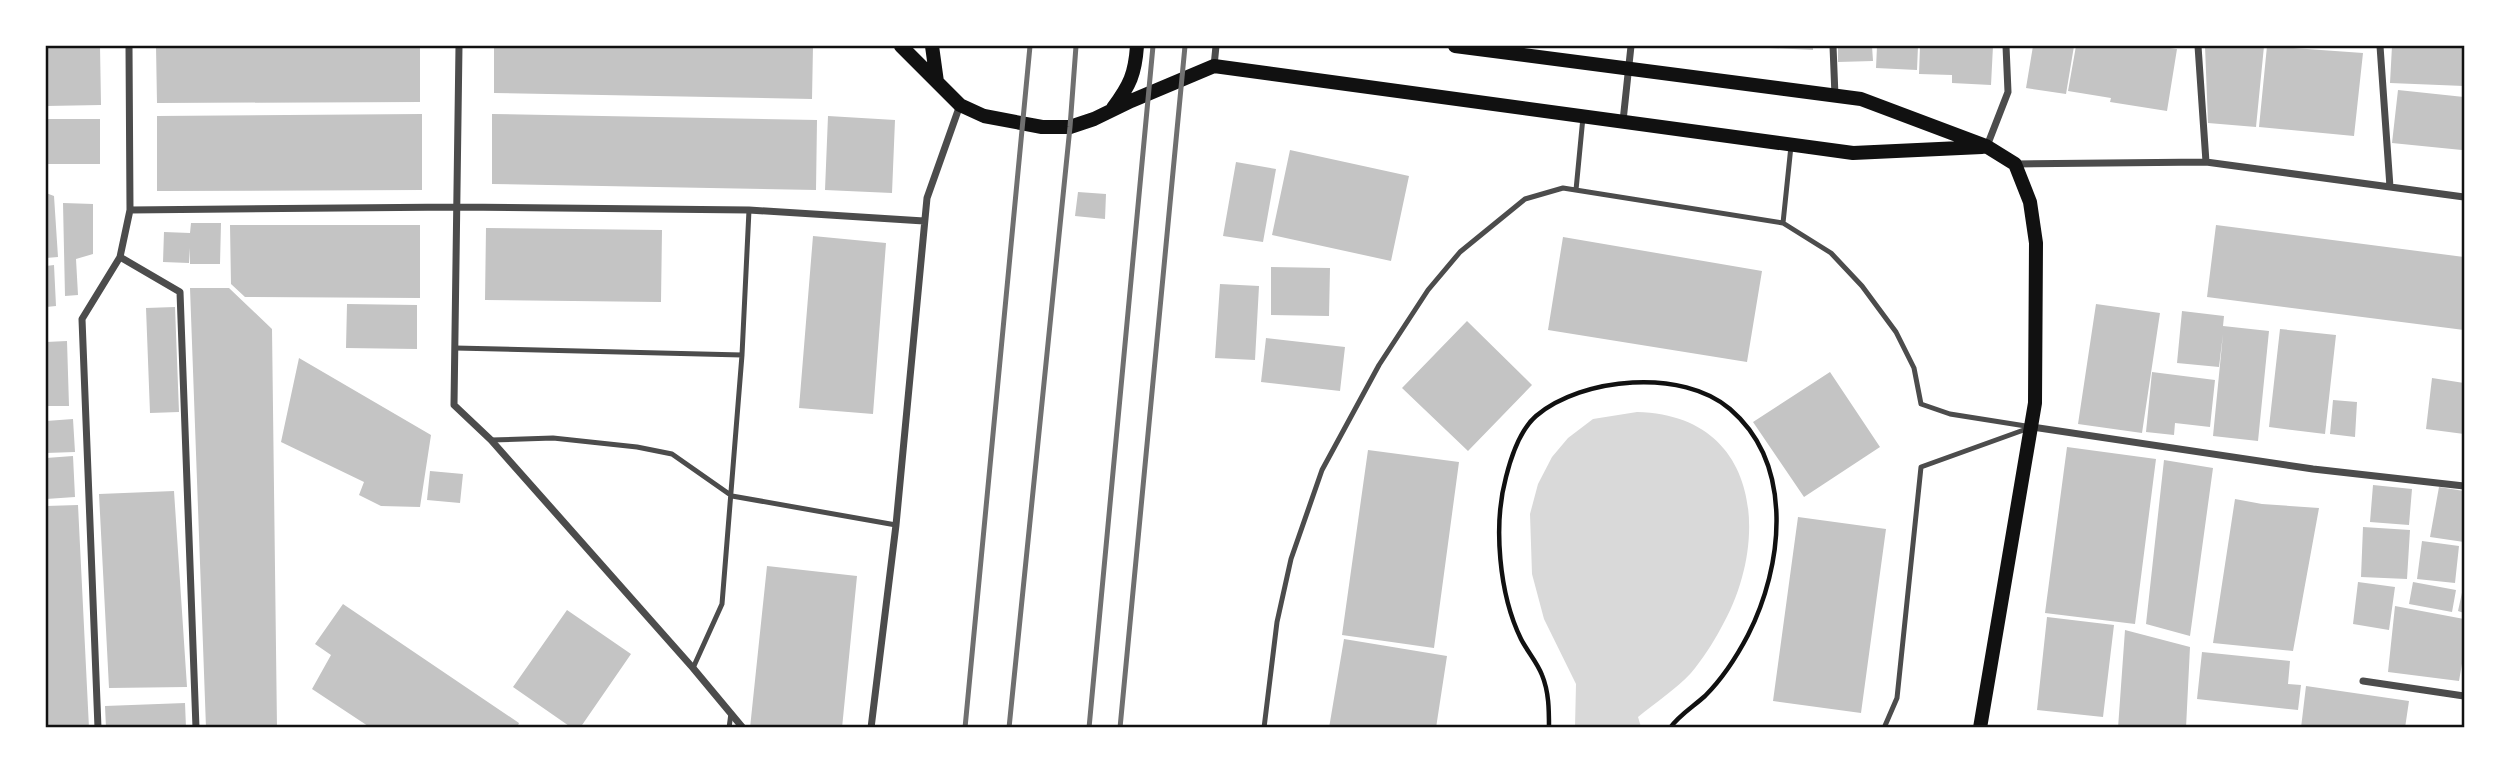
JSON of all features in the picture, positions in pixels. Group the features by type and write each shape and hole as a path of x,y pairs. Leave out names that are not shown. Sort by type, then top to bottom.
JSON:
{"main road":[{"path":"901,46 960,105 984,116 1042,127 1070,127 1214,66 1853,153 1986,146"},
{"path":"932,46 937,82"},
{"path":"1111,111 1127,89 1135,70 1137,46"},
{"path":"1455,46 1861,99 1986,146 2015,164 2030,202 2036,243 2035,403 1980,727"}],"street":[{"path":"98,727 82,319 120,257 130,210 129,46"},
{"path":"459,46 454,405 491,440 743,727"},
{"path":"1214,66 1216,46"},
{"path":"1623,122 1631,46"},
{"path":"1833,46 1835,96"},
{"path":"1986,146 2008,92 2006,46"},
{"path":"2198,46 2206,162"},
{"path":"2380,46 2390,187"},
{"path":"871,727 895,525 927,198 960,105"},
{"path":"2015,164 2206,162 2465,197"},
{"path":"130,210 456,207 749,210 924,220"},
{"path":"120,257 180,292 196,727"},
{"path":"2032,427 2313,469 2465,486"},
{"path":"2363,681 2465,696"}],"lane":[{"path":"1576,190 1583,117"},
{"path":"1783,223 1791,145"},
{"path":"1264,727 1277,622 1290,559 1322,470 1380,365 1428,290 1460,252 1525,200 1563,188 1783,223 1830,253 1862,286 1896,332 1914,368 1921,404 1950,414 2032,427"},
{"path":"693,668 722,604 742,355 749,210"},
{"path":"455,348 742,355"},
{"path":"1884,727 1897,698 1921,467 2032,427"},
{"path":"491,440 553,438 636,446 672,454 732,496 895,525"},
{"path":"729,727 731,713"}],"path":[{"path":"1549,727 1547,691 1542,674 1521,639 1504,589 1500,535 1505,480 1516,446 1534,417 1589,388 1631,382 1671,385 1705,393 1730,408 1764,451 1777,514 1775,550 1766,588 1747,636 1726,671 1706,694 1670,727"}],"shaded area":[{"path":"1637,412 1678,419 1709,435 1731,459 1744,489 1749,522 1746,558 1737,594 1711,645 1685,679 1638,717 1641,727 1575,727 1576,684 1544,619 1532,574 1530,514 1538,484 1552,457 1568,438 1593,419"}],"building":[{"path":"46,46 100,46 101,105 46,106"},
{"path":"156,46 420,46 420,102 157,103"},
{"path":"494,46 813,46 812,99 494,93"},
{"path":"1813,46 1813,50 1770,48"},
{"path":"1838,46 1872,46 1873,61 1838,62"},
{"path":"1877,46 1918,46 1917,70 1876,68"},
{"path":"1920,46 1993,46 1991,85 1952,83 1952,75 1919,74"},
{"path":"2033,46 2074,46 2066,94 2026,88"},
{"path":"2076,46 2156,46 2177,49 2167,111 2110,102 2111,98 2068,91"},
{"path":"2205,46 2264,46 2256,127 2208,123"},
{"path":"2267,46 2363,53 2354,136 2259,127"},
{"path":"2392,46 2464,46 2464,86 2390,83"},
{"path":"2398,90 2464,97 2462,150 2392,143"},
{"path":"422,114 422,190 157,191 157,116"},
{"path":"492,114 817,120 816,190 492,184"},
{"path":"828,116 895,120 892,193 825,190"},
{"path":"46,119 100,119 100,164 46,164"},
{"path":"1290,150 1409,176 1391,261 1272,235"},
{"path":"1236,162 1276,169 1263,242 1223,236"},
{"path":"1078,192 1106,194 1105,219 1075,216"},
{"path":"46,193 54,196 58,257 46,258"},
{"path":"63,203 93,204 93,254 76,259 78,295 65,296"},
{"path":"191,223 221,223 220,264 190,264 190,248 189,263 163,262 164,232 190,233"},
{"path":"230,225 420,225 420,298 245,297 231,284"},
{"path":"2216,225 2464,257 2464,330 2207,297"},
{"path":"486,228 662,230 661,302 485,300"},
{"path":"813,236 886,243 873,414 799,408"},
{"path":"1563,237 1762,271 1747,362 1548,330"},
{"path":"54,265 56,306 46,307 46,266"},
{"path":"1271,267 1330,268 1329,316 1271,315"},
{"path":"1220,284 1259,286 1255,360 1215,358"},
{"path":"190,288 229,288 272,329 277,728 206,728"},
{"path":"347,304 417,305 417,349 346,348"},
{"path":"2096,304 2160,313 2142,433 2078,424"},
{"path":"175,307 179,412 150,413 146,308"},
{"path":"2182,311 2224,316 2223,326 2269,331 2258,441 2213,436 2223,334 2219,367 2177,363"},
{"path":"1467,321 1532,385 1468,451 1402,388"},
{"path":"2280,329 2336,335 2325,434 2269,427"},
{"path":"1266,338 1345,347 1340,391 1261,382"},
{"path":"67,341 69,406 46,406 46,342"},
{"path":"299,358 431,435 420,507 381,506 359,495 364,482 281,442"},
{"path":"1830,372 1880,447 1804,497 1753,422"},
{"path":"2152,372 2215,380 2210,427 2175,423 2174,435 2146,432"},
{"path":"2432,378 2464,383 2464,434 2426,429"},
{"path":"2333,400 2357,402 2355,437 2330,434"},
{"path":"73,419 75,452 46,453 46,421"},
{"path":"2067,447 2156,459 2135,624 2045,613"},
{"path":"1368,450 1459,462 1434,648 1342,635"},
{"path":"73,456 75,497 46,499 46,458"},
{"path":"2164,460 2213,468 2190,636 2146,624"},
{"path":"430,471 463,474 460,503 427,500"},
{"path":"2373,485 2412,489 2409,525 2370,522"},
{"path":"2439,487 2464,491 2464,542 2430,537"},
{"path":"174,491 187,687 109,688 99,494"},
{"path":"2235,499 2319,508 2293,651 2213,643"},
{"path":"78,505 89,728 46,728 46,506"},
{"path":"1798,517 1886,529 1861,713 1773,701"},
{"path":"2363,527 2410,530 2407,579 2361,577"},
{"path":"2422,541 2459,546 2455,583 2417,579"},
{"path":"767,566 857,576 842,728 750,728"},
{"path":"2358,582 2395,587 2389,630 2353,624"},
{"path":"2413,582 2456,590 2452,612 2409,604"},
{"path":"2464,588 2464,613 2458,611"},
{"path":"343,604 519,723 517,728 371,728 312,689 331,655 315,644"},
{"path":"2395,606 2464,619 2464,652 2459,681 2388,672"},
{"path":"567,610 631,654 580,728 572,728 513,687"},
{"path":"2047,617 2114,625 2103,717 2037,710"},
{"path":"2125,630 2190,647 2186,728 2118,728"},
{"path":"1344,639 1447,656 1436,728 1329,728"},
{"path":"2202,652 2290,661 2288,684 2301,685 2298,710 2197,699"},
{"path":"2306,686 2409,701 2405,728 2301,728"},
{"path":"185,703 186,728 106,728 105,706"}],"railway":[{"path":"965,728 1030,46"},
{"path":"1009,728 1076,46"},
{"path":"1089,728 1153,46"},
{"path":"1120,728 1185,46"}]}
